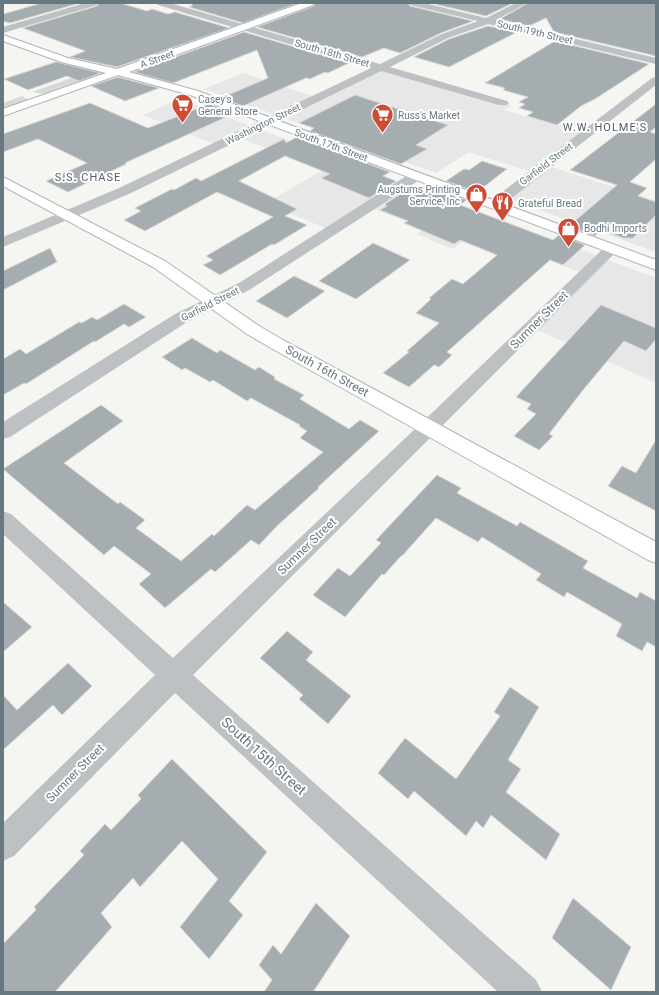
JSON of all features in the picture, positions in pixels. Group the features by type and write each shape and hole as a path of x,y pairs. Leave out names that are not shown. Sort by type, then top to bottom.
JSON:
{"main road":[{"name":"A Street","path":"3,113 310,3"},
{"name":"South 17th Street","path":"3,38 64,60 165,84 656,264"},
{"name":"South 16th Street","path":"3,181 159,264 253,330 277,344 656,553"}],"street":[{"path":"3,30 94,3"},
{"name":"South 18th Street","path":"161,3 503,103"},
{"name":"South 19th Street","path":"413,3 656,61"},
{"name":"Washington Street","path":"3,242 124,192 445,36 487,20 522,3"},
{"name":"Garfield Street","path":"494,205 656,80"},
{"name":"Garfield Street","path":"3,432 181,318 245,286 416,176"},
{"name":"Sumner Street","path":"3,845 174,675 430,428 612,248"},
{"name":"South 15th Street","path":"3,520 524,992"}],"shaded area":[{"path":"381,67 511,105 504,110 586,134 546,165 656,201 656,252 503,197 534,173 469,152 436,173 204,89 243,73 318,98"},
{"path":"74,77 82,80 44,94 32,92"},
{"path":"22,96 28,100 3,109 3,103"},
{"path":"179,99 656,278 656,383 531,327 585,274 475,232 452,249 417,234 424,228 369,207 332,231 266,203 323,170 237,137 219,146 143,115"}],"building":[{"path":"42,3 80,3 10,23 3,21 3,14"},
{"path":"99,3 120,3 147,11 152,9 168,14 175,12 229,28 117,67 70,57 85,51 23,28 97,6"},
{"path":"192,3 298,3 243,23 189,7 192,6"},
{"path":"315,3 408,3 410,6 473,21 441,33 400,53 384,48 362,57 257,27 314,6"},
{"path":"430,3 513,3 486,16"},
{"path":"528,3 656,3 656,56 554,32 546,18 529,26 500,19"},
{"path":"488,26 517,32 449,67 414,57 449,39"},
{"path":"244,32 349,63 328,73 325,72 310,79 306,78 243,106 221,98 268,78 257,50 173,83 134,72"},
{"path":"555,41 649,64 595,99 581,106 557,125 527,116 533,112 519,108 525,104 519,102 528,97 503,90 505,88 485,83"},
{"path":"56,62 101,73 79,81 67,76 28,90 4,79"},
{"path":"118,77 159,88 125,101 91,86"},
{"name":"Russ's Market","path":"355,95 448,125 416,145 427,149 401,164 310,131 314,128 299,123"},
{"path":"90,103 148,128 209,104 231,112 220,116 224,118 125,163 126,164 68,192 46,181 87,163 38,139 3,152 3,134"},
{"path":"656,104 656,127 650,132 656,134 656,159 630,182 647,188 638,196 656,202 656,215 633,238 624,238 601,230 595,236 569,226 617,185 570,170"},
{"path":"297,137 390,172 383,176 396,181 369,198 321,178 330,174 285,156 239,181 297,209 285,216 307,225 220,275 203,265 213,260 206,256 273,217 217,192 145,231 124,220 141,211 135,208 172,189 174,190 196,178 201,181 284,139 286,143"},
{"path":"482,161 507,169 477,192 446,181 464,169 469,170"},
{"path":"412,187 429,193 435,189 466,200 460,205 553,240 559,235 585,245 563,265 550,260 447,352 452,355 439,367 434,365 409,387 383,373 409,352 407,351 439,323 416,313 431,299 429,298 452,279 463,284 497,255 460,240 454,244 404,223 408,221 380,210 387,206 385,204"},
{"path":"373,243 410,260 356,299 319,281"},
{"path":"50,248 57,262 3,290 3,271"},
{"path":"294,276 325,291 287,318 256,301"},
{"path":"124,304 146,317 129,327 124,324 26,384 24,383 3,395 3,359 20,349 26,354 79,322 82,323 92,317 97,320"},
{"path":"601,305 656,328 656,339 646,351 624,341 549,434 553,436 539,450 514,436 536,414 527,409 531,404 516,397"},
{"path":"192,338 217,353 220,350 255,370 259,367 275,377 274,379 304,395 300,399 349,429 360,420 379,431 278,525 259,545 251,540 215,572 211,569 165,608 139,584 151,574 114,546 104,555 3,469 101,405 123,421 64,463 118,504 120,502 145,520 136,528 181,561 212,534 214,536 247,505 255,510 323,452 300,438 307,431 299,426 300,425 251,398 247,401 213,380 210,382 185,368 182,370 162,357"},
{"path":"656,440 656,511 608,486 622,466 636,473"},
{"path":"437,475 461,488 457,493 517,526 520,522 588,561 583,568 637,598 640,592 656,601 656,647 647,642 642,651 616,636 622,624 567,592 564,597 536,580 541,574 482,537 478,542 436,518 384,575 382,574 345,617 313,595 338,568 350,576 381,543 376,540"},
{"path":"3,602 32,627 3,652"},
{"path":"287,631 313,652 306,660 351,696 328,724 299,699 303,695 260,658"},
{"path":"68,663 92,686 62,715 53,705 3,750 3,695 17,710"},
{"path":"510,687 539,707 508,760 521,769 506,792 560,834 546,860 491,815 483,828 476,821 466,836 414,791 408,799 378,773 405,738 456,779 500,716 494,712"},
{"path":"172,759 267,852 229,901 243,915 209,959 180,927 218,879 182,841 140,887 133,878 101,913 112,927 55,992 3,992 3,944 36,910 34,907 84,855 80,851 105,824 111,830 141,799 138,795"},
{"path":"573,898 631,947 611,990 552,938"},
{"path":"316,903 350,936 313,992 264,992 272,980 259,965 273,945 281,954"}],"place":[{"name":"Casey's General Store","path":"183,124"},
{"name":"Russ's Market","path":"382,134"},
{"name":"Augstums Printing Service, Inc","path":"476,214"},
{"name":"Grateful Bread","path":"503,222"},
{"name":"Bodhi Imports","path":"568,248"}],"district":[{"name":"W.W. HOLME'S","path":"605,127"},
{"name":"S.S. CHASE","path":"88,177"}]}
